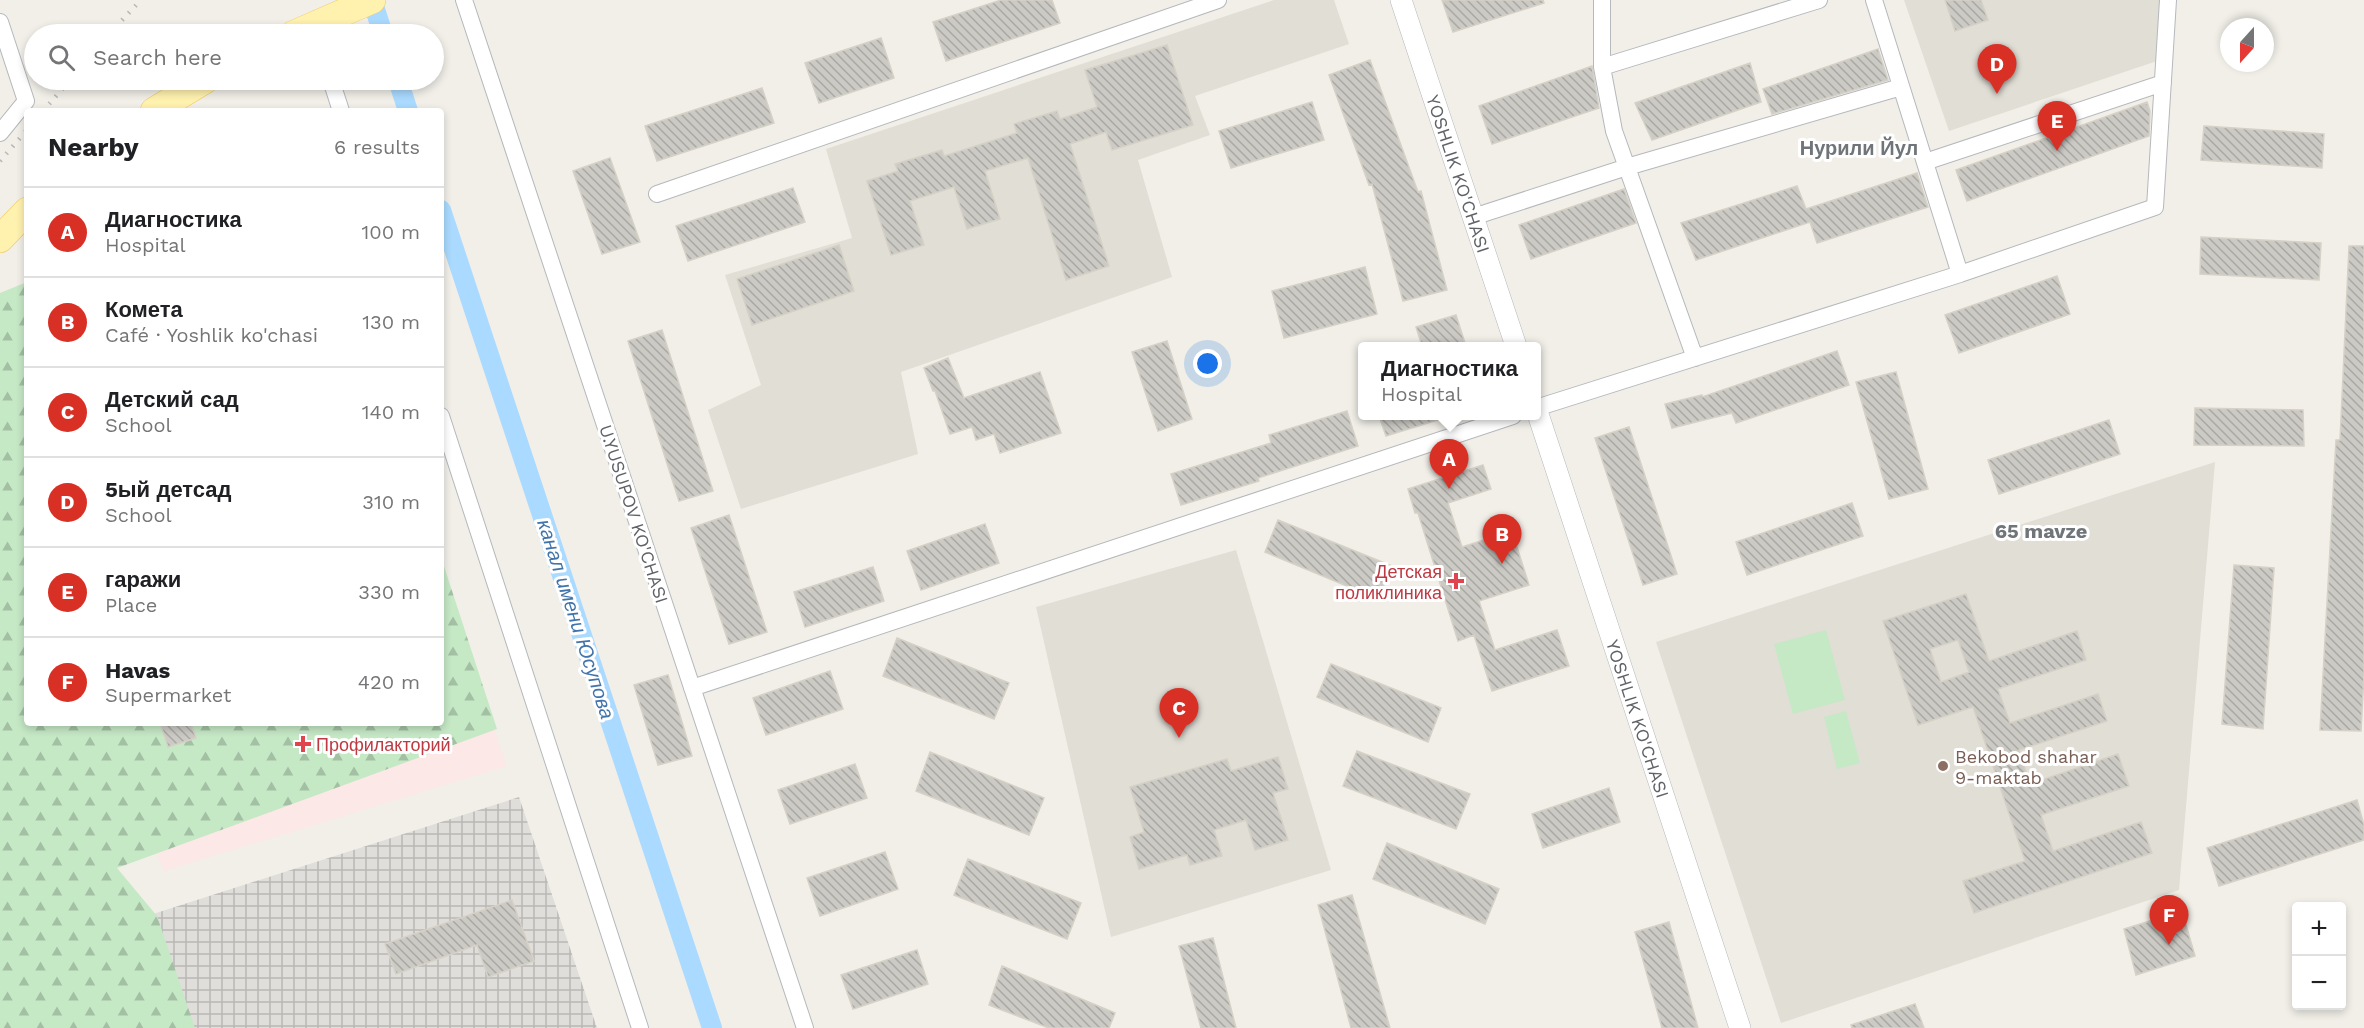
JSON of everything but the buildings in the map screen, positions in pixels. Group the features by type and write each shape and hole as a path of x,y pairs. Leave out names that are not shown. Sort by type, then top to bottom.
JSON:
{"main road":[{"path":"320,24 372,0"},
{"path":"159,108 189,90"},
{"path":"0,239 24,214"}],"street":[{"name":"U.YUSUPOV KO'CHASI","path":"464,0 805,1028"},
{"path":"657,194 1218,0"},
{"name":"YOSHLIK KO'CHASI","path":"1401,0 1515,342"},
{"path":"1602,0 1602,67 1614,131 1695,358"},
{"path":"1602,67 1819,0"},
{"path":"1874,0 1960,274"},
{"path":"1541,406 1960,274 2155,207 2168,0"},
{"path":"0,22 26,101 0,133"},
{"path":"1925,162 2163,83"},
{"path":"1473,217 1627,167 1901,87"},
{"path":"334,90 340,108"},
{"path":"692,688 1501,420"},
{"name":"YOSHLIK KO'CHASI","path":"1540,420 1740,1028"},
{"path":"444,425 640,1028"}],"shaded area":[{"path":"1274,0 1334,0 1349,44 1195,96 1210,135 1138,160 1172,277 901,372 918,454 741,509 708,410 761,385 725,275 852,238 826,149"},
{"path":"1904,0 2168,0 2169,57 1949,131"},
{"name":"Bekobod shahar 9-maktab","path":"2215,462 2179,890 1781,1023 1656,642"},
{"path":"1236,550 1331,870 1111,937 1036,607"},
{"name":"Профилакторий","path":"444,588 507,766 164,871 99,726 444,726"},
{"path":"519,797 597,1028 190,1028 150,915"}],"green space":[{"path":"24,283 24,726 444,726 444,566 497,729 117,868 157,916 195,1028 0,1028 0,293"},
{"path":"1826,630 1845,700 1793,714 1774,644"},
{"path":"1846,711 1860,763 1837,769 1824,717"}],"waterway":[{"name":"канал имени Юсупова","path":"372,0 380,24"},
{"name":"канал имени Юсупова","path":"401,90 407,108"},
{"name":"канал имени Юсупова","path":"444,219 712,1028"}],"railway":[{"path":"118,24 141,0"},
{"path":"46,108 61,90"},
{"path":"0,161 24,133"}],"place":[{"name":"5ый детсад","path":"1997,94"},
{"name":"гаражи","path":"2057,151"},
{"name":"Диагностика","path":"1449,489"},
{"name":"Комета","path":"1502,564"},
{"name":"Детская поликлиника","path":"1456,581"},
{"name":"Детский сад","path":"1179,738"},
{"name":"Профилакторий","path":"303,744"},
{"name":"Bekobod shahar 9-maktab","path":"1943,766"},
{"name":"Havas","path":"2169,945"}],"district":[{"name":"Нурили Йул","path":"1859,148"},
{"name":"65 mavze","path":"2041,531"}]}
